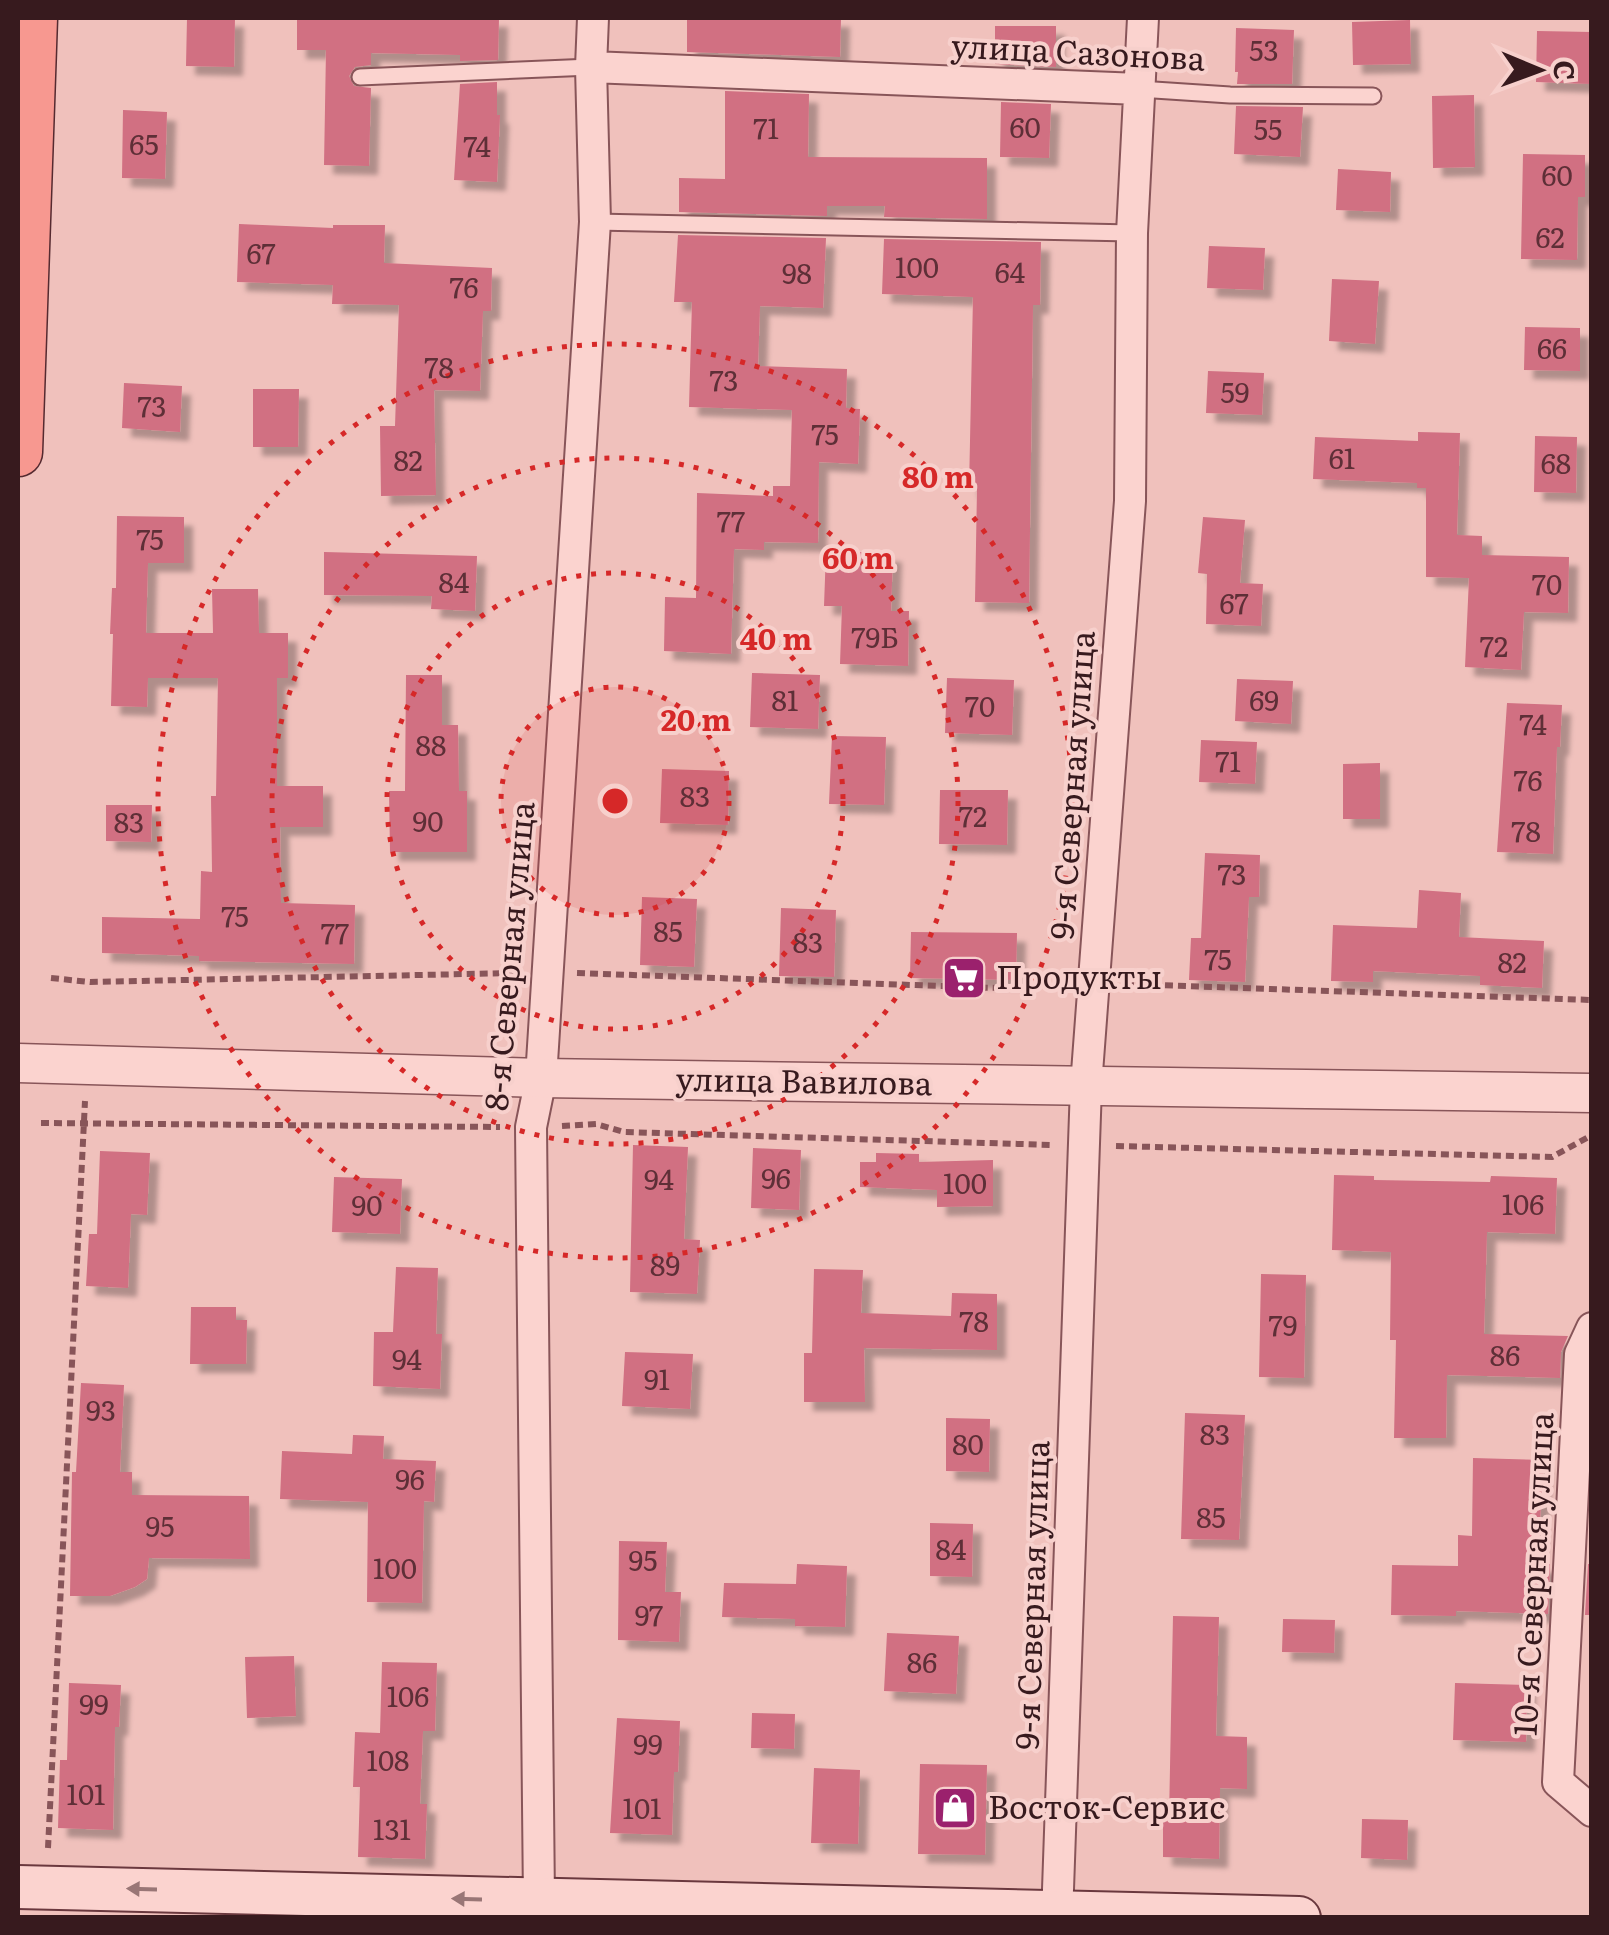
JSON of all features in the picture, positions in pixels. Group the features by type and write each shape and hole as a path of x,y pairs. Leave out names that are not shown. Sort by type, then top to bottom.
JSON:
{"main road":[{"path":"18,452 34,18"},
{"path":"33,1872 539,1901 1299,1918"}],"street":[{"name":"8-я Северная улица","path":"539,1901 531,1127 541,1078 595,222 593,18"},
{"name":"9-я Северная улица","path":"1057,1915 1086,1086 1130,501 1132,233 1142,18"},
{"name":"улица Сазонова","path":"591,67 1140,89"},
{"name":"улица Вавилова","path":"18,1064 541,1078 1592,1093"},
{"name":"10-я Северная улица","path":"1592,1328 1580,1354 1558,1782 1592,1811"}],"lane":[{"name":"улица Сазонова","path":"360,77 591,67"},
{"name":"улица Сазонова","path":"1140,89 1230,95 1374,96"},
{"path":"595,222 1132,233"}],"path":[{"path":"51,978 90,982 548,972 1025,989 1093,983 1592,1000"},
{"path":"33,1872 87,1065"},
{"path":"41,1123 531,1127 596,1124 624,1132 1552,1156 1592,1135"}],"building":[{"path":"187,18 235,18 234,67 186,66"},
{"path":"297,18 499,18 498,60 460,61 460,55 371,53 371,65 355,67 349,76 354,86 371,88 369,166 324,165 326,50 297,50"},
{"path":"687,18 841,18 840,57 687,52"},
{"path":"1410,20 1411,64 1353,65 1352,22"},
{"path":"995,26 1056,26 1056,67 995,64"},
{"path":"1236,28 1294,30 1292,84 1237,84"},
{"path":"1537,31 1592,32 1592,84 1536,82"},
{"path":"497,82 497,182 454,180 460,84"},
{"path":"725,91 809,94 808,157 987,158 987,219 884,217 885,206 827,206 827,216 679,212 679,178 725,179"},
{"path":"1474,95 1475,167 1433,168 1432,96"},
{"path":"1001,102 1051,104 1049,158 1000,157"},
{"path":"1236,106 1303,107 1300,157 1234,154"},
{"path":"123,110 167,112 165,179 122,178"},
{"path":"1523,154 1585,155 1585,197 1578,197 1577,260 1521,259"},
{"path":"1338,169 1391,172 1390,212 1336,210"},
{"path":"239,224 333,228 385,225 384,263 492,268 491,311 483,311 480,391 434,390 436,495 381,496 380,426 395,426 399,305 332,304 333,285 237,282"},
{"path":"678,235 826,238 823,308 760,306 758,366 847,369 846,408 860,409 858,464 819,462 818,543 764,542 764,550 734,549 731,654 664,651 665,597 696,598 697,493 773,496 773,486 790,486 792,410 689,407 692,302 674,302"},
{"path":"884,239 1041,242 1040,305 1033,305 1029,603 975,602 977,489 969,489 973,297 882,294"},
{"path":"1209,246 1265,248 1263,290 1207,288"},
{"path":"1332,279 1379,281 1375,344 1329,341"},
{"path":"1525,327 1580,328 1580,371 1524,370"},
{"path":"1208,371 1264,373 1262,415 1206,413"},
{"path":"124,383 182,386 180,432 122,428"},
{"path":"253,389 299,389 298,447 253,447"},
{"path":"1418,432 1460,433 1457,535 1482,536 1482,555 1569,557 1568,613 1524,612 1521,670 1465,667 1469,578 1426,577 1426,488 1417,488 1417,483 1313,479 1315,437 1418,441"},
{"path":"1535,436 1577,437 1576,493 1534,492"},
{"path":"117,516 184,517 184,563 148,563 146,633 213,633 212,589 258,589 259,633 288,633 288,678 277,678 277,786 323,786 323,827 280,827 281,903 355,905 354,964 199,961 199,956 102,953 102,917 200,919 201,871 212,872 211,796 216,796 218,678 148,678 147,707 111,706 110,634 112,588 116,588"},
{"path":"1203,517 1245,520 1240,583 1263,584 1261,626 1206,624 1207,574 1198,573"},
{"path":"826,551 893,553 891,611 909,611 908,666 840,664 842,606 824,606"},
{"path":"324,552 477,556 475,611 431,609 432,596 324,595"},
{"path":"752,673 820,675 818,729 750,727"},
{"path":"406,675 442,675 442,725 458,725 459,791 467,791 467,852 390,852 389,791 405,791"},
{"path":"947,678 1014,680 1012,735 945,733"},
{"path":"1237,679 1293,681 1291,724 1235,721"},
{"path":"1507,703 1562,705 1553,854 1497,852"},
{"path":"832,736 886,737 884,805 829,804"},
{"path":"1201,740 1257,742 1255,784 1199,782"},
{"path":"1380,763 1380,819 1343,819 1343,764"},
{"path":"662,769 729,771 728,825 660,823"},
{"path":"940,790 1008,790 1007,845 939,844"},
{"path":"106,805 152,805 151,842 106,841"},
{"path":"1205,853 1260,855 1259,897 1249,897 1245,982 1189,980 1191,938 1201,938"},
{"path":"1419,890 1461,893 1459,937 1544,941 1542,988 1480,985 1480,976 1373,971 1373,982 1331,981 1333,925 1417,928"},
{"path":"642,897 697,899 694,967 640,965"},
{"path":"781,908 836,910 834,977 779,976"},
{"path":"911,932 1017,933 1016,980 910,978"},
{"path":"633,1145 688,1147 684,1239 700,1240 697,1294 630,1292"},
{"path":"753,1148 801,1150 799,1210 751,1208"},
{"path":"100,1151 150,1153 147,1215 131,1214 128,1288 86,1286 89,1234 97,1234"},
{"path":"876,1153 919,1154 919,1162 993,1160 993,1206 937,1207 937,1190 860,1187 860,1162 876,1162"},
{"path":"1334,1175 1374,1176 1374,1180 1490,1182 1491,1176 1557,1178 1555,1234 1487,1232 1484,1334 1568,1336 1561,1352 1560,1378 1447,1375 1446,1438 1394,1438 1396,1340 1390,1340 1391,1252 1332,1250"},
{"path":"334,1177 402,1179 400,1234 332,1232"},
{"path":"396,1267 438,1268 436,1334 442,1334 440,1389 373,1386 374,1332 393,1332"},
{"path":"814,1269 863,1270 861,1313 951,1316 952,1293 997,1294 997,1350 864,1348 865,1402 804,1402 804,1353 812,1353"},
{"path":"1261,1274 1306,1275 1304,1378 1259,1377"},
{"path":"191,1307 236,1307 236,1320 247,1320 246,1364 190,1364"},
{"path":"625,1352 693,1354 690,1409 622,1406"},
{"path":"81,1383 124,1385 120,1472 132,1472 132,1495 249,1496 250,1559 149,1558 147,1579 135,1587 110,1596 70,1596 72,1472 76,1472"},
{"path":"1185,1413 1245,1415 1239,1540 1181,1539"},
{"path":"946,1418 990,1419 989,1472 946,1471"},
{"path":"353,1435 384,1436 383,1459 436,1461 434,1502 424,1501 422,1603 367,1602 368,1502 280,1499 282,1451 352,1454"},
{"path":"1473,1458 1544,1460 1537,1564 1550,1564 1548,1614 1456,1611 1456,1616 1391,1615 1392,1565 1458,1566 1458,1535 1472,1536"},
{"path":"930,1523 973,1524 972,1577 930,1576"},
{"path":"619,1541 667,1542 665,1592 681,1592 679,1642 618,1640"},
{"path":"797,1564 847,1566 845,1627 795,1626 795,1619 722,1617 724,1583 796,1584"},
{"path":"1588,1564 1592,1564 1592,1615 1585,1615"},
{"path":"1173,1616 1219,1617 1216,1736 1247,1737 1247,1789 1220,1788 1219,1859 1163,1857 1163,1818 1169,1818"},
{"path":"1283,1619 1335,1620 1334,1653 1282,1652"},
{"path":"887,1633 959,1636 956,1694 884,1691"},
{"path":"294,1656 296,1716 247,1718 245,1657"},
{"path":"382,1662 437,1663 435,1731 423,1731 420,1804 427,1804 425,1859 358,1857 360,1787 353,1787 355,1732 380,1733"},
{"path":"69,1683 121,1685 119,1727 115,1727 113,1830 58,1828 60,1760 67,1760"},
{"path":"1455,1683 1527,1685 1526,1742 1453,1740"},
{"path":"752,1713 795,1714 794,1749 751,1748"},
{"path":"617,1718 680,1721 672,1835 610,1833"},
{"path":"920,1764 987,1765 985,1855 918,1854"},
{"path":"814,1768 860,1770 858,1844 811,1843"},
{"path":"1362,1819 1408,1820 1407,1860 1361,1858"}],"place":[{"name":"Продукты","path":"964,978"},
{"name":"Восток-Сервис","path":"955,1808"}]}
